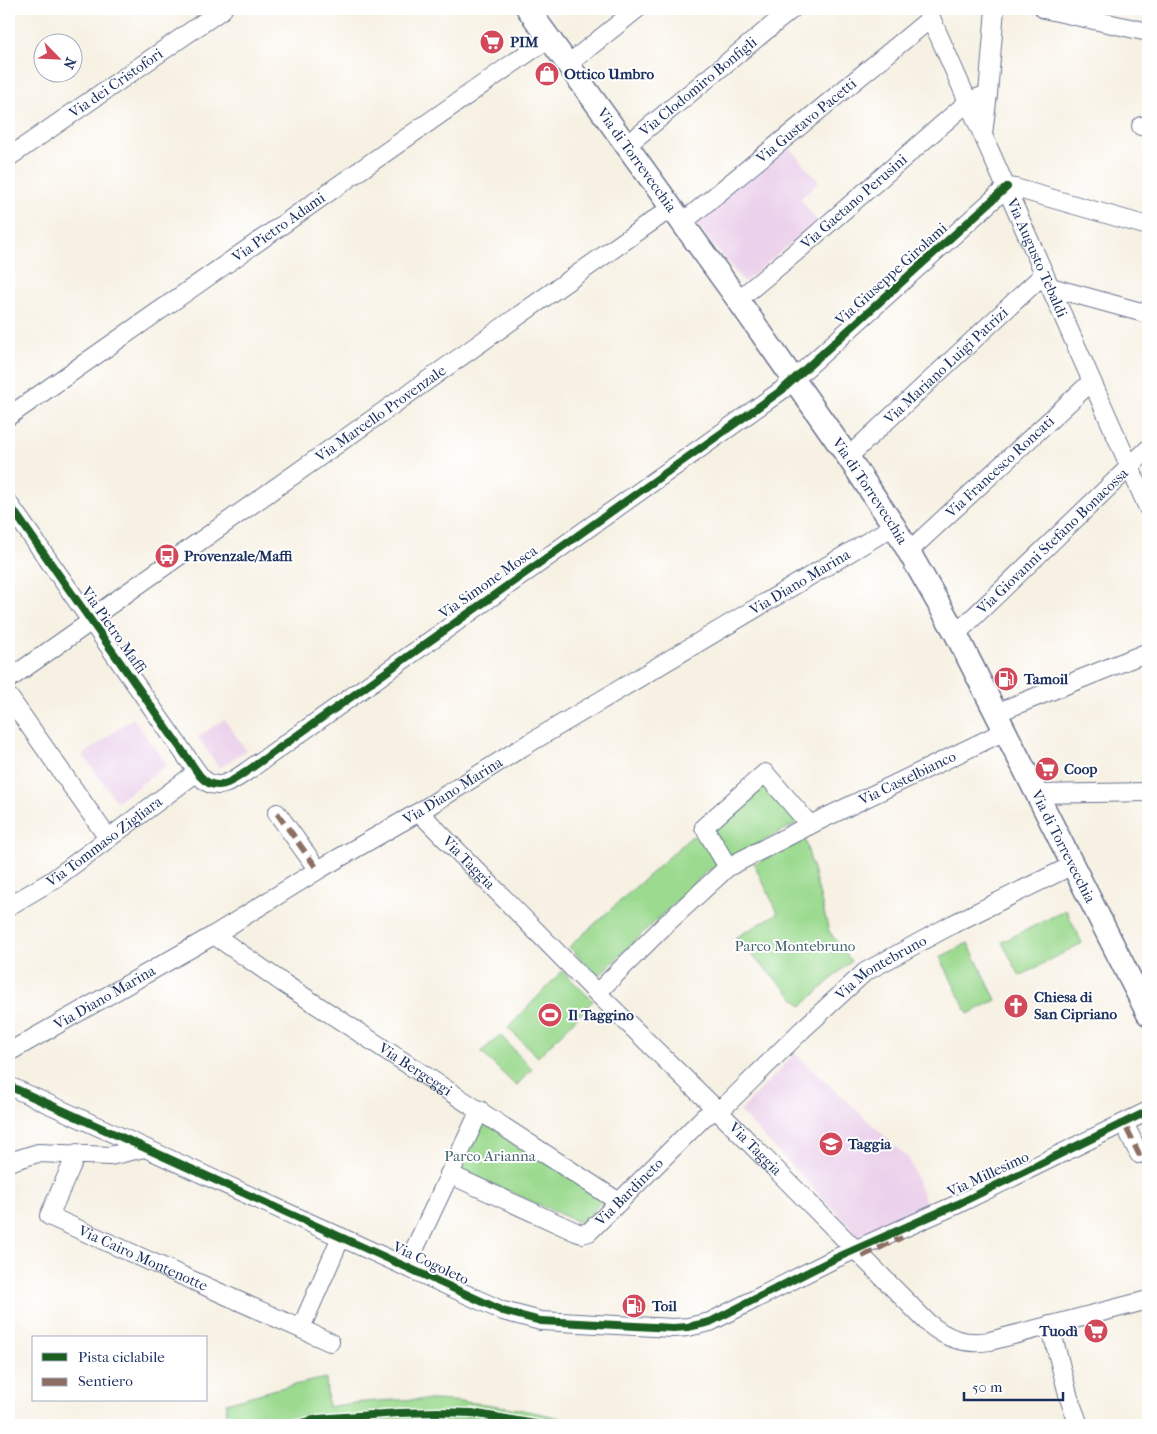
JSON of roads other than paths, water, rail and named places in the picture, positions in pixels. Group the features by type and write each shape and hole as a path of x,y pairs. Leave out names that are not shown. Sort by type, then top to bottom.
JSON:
{"main road":[{"name":"Via di Torrevecchia","path":"528,9 738,300 894,526 956,634 1148,1014"}],"street":[{"name":"Via dei Cristofori","path":"9,157 223,9"},
{"path":"568,65 637,9"},
{"name":"Via Clodomiro Bonfigli","path":"627,145 792,9"},
{"path":"983,134 995,9"},
{"path":"1044,9 1148,32"},
{"name":"Via Augusto Tebaldi","path":"929,13 1148,508"},
{"name":"Via Gustavo Pacetti","path":"677,216 929,13"},
{"name":"Via Pietro Adami","path":"9,416 549,38"},
{"path":"969,101 988,94"},
{"name":"Via Gaetano Perusini","path":"738,300 803,246 969,101"},
{"path":"1007,188 1015,188 1148,226"},
{"name":"Via Giuseppe Girolami","path":"794,381 1007,188"},
{"name":"Via Marcello Provenzale","path":"9,679 86,623 677,216"},
{"path":"1047,281 1148,314"},
{"name":"Via Mariano Luigi Patrizi","path":"848,457 1047,281"},
{"name":"Via Simone Mosca","path":"197,772 207,783 214,786 223,785 235,779 794,381"},
{"name":"Via Francesco Roncati","path":"909,551 1091,382"},
{"name":"Via Giovanni Stefano Bonacossa","path":"956,634 1148,449"},
{"name":"Via Pietro Maffi","path":"9,504 86,623 197,772"},
{"name":"Via Diano Marina","path":"9,1052 214,935 318,870 419,812 521,748 894,526"},
{"name":"Via Castelbianco","path":"597,993 665,925 728,867 1001,722 1148,652"},
{"path":"9,697 108,838"},
{"name":"Via Tommaso Zigliara","path":"9,906 52,880 197,772"},
{"path":"728,867 704,827 765,773 810,825"},
{"path":"1037,794 1148,792"},
{"name":"Via Taggia","path":"419,812 597,993 717,1110 928,1323 942,1334 956,1340 968,1342 990,1341 1148,1300"},
{"path":"278,813 318,870"},
{"name":"Via Montebruno","path":"717,1110 727,1104 802,1030 865,972 953,924 1073,865"},
{"name":"Via Bergeggi","path":"214,935 283,983 619,1202"},
{"name":"Via Cogoleto","path":"9,1086 496,1308 528,1319 680,1328 710,1322 858,1253"},
{"path":"406,1267 480,1110"},
{"name":"Via Bardineto","path":"449,1174 582,1234 589,1232 704,1117 717,1110"},
{"name":"Via Millesimo","path":"858,1253 958,1204 1131,1125 1148,1111"},
{"path":"1131,1125 1139,1154 1148,1150"},
{"path":"9,1162 38,1153 77,1153 110,1156 144,1148"},
{"name":"Via Cairo Montenotte","path":"77,1153 49,1216 330,1342"},
{"path":"301,1328 341,1238"},
{"path":"1050,1325 1069,1398 1079,1425"}],"place":[{"name":"PIM","path":"492,42"},
{"name":"Ottico Umbro","path":"547,74"},
{"name":"Provenzale/Maffi","path":"167,556"},
{"name":"Tamoil","path":"1006,679"},
{"name":"Coop","path":"1047,769"},
{"name":"Chiesa di San Cipriano","path":"1016,1006"},
{"name":"Il Taggino","path":"550,1015"},
{"name":"Taggia","path":"831,1144"},
{"name":"Toil","path":"634,1306"},
{"name":"Tuodì","path":"1096,1331"}],"park label":[{"name":"Parco Montebruno","path":"795,946"},
{"name":"Parco Arianna","path":"490,1156"}]}
